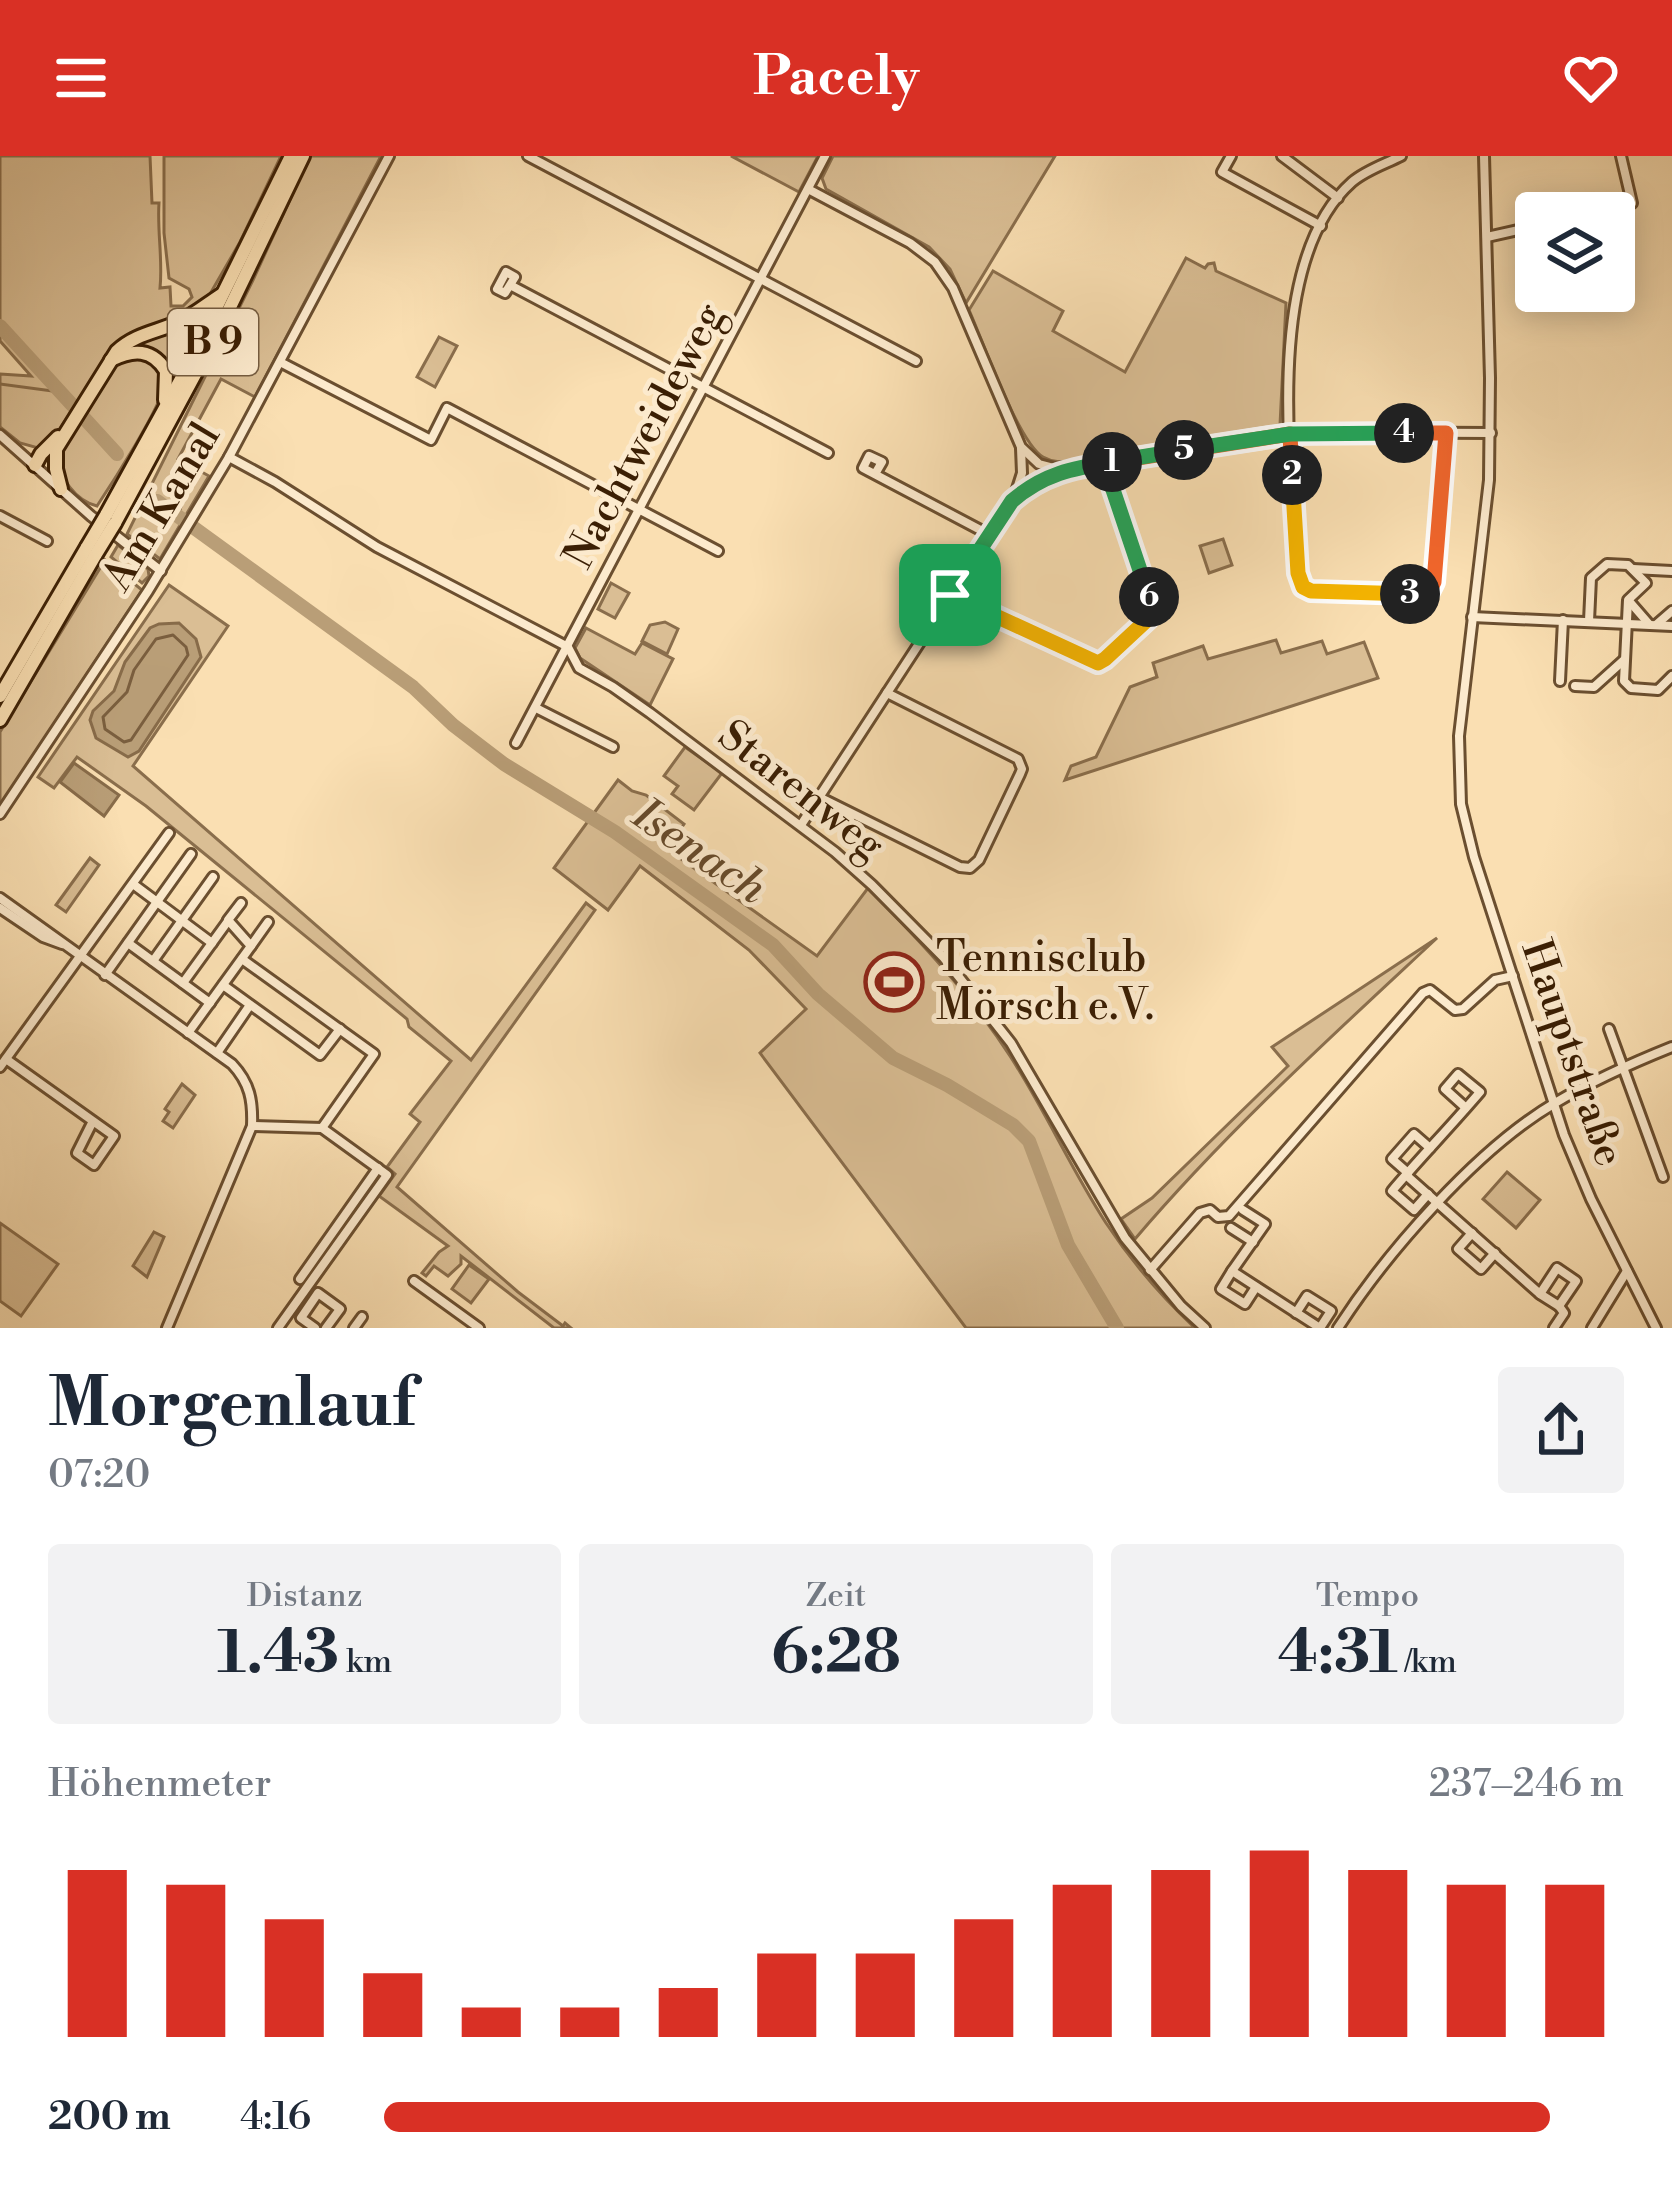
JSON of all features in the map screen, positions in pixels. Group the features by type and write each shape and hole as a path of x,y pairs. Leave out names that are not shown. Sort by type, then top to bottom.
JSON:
{"highway":[{"name":"B 9","path":"110,519 291,156"},
{"name":"B 9","path":"0,719 220,328 303,156"},
{"name":"B 9","path":"35,465 46,462 56,449 126,342 184,320 226,290"},
{"name":"B 9","path":"110,361 132,351 162,364 167,379 162,413"},
{"name":"B 9","path":"35,465 70,423"},
{"path":"56,449 61,489"},
{"name":"B 9","path":"0,696 92,551"}],"street":[{"name":"Am Kanal","path":"0,814 229,457 389,156"},
{"path":"528,156 916,361"},
{"name":"Nachtweideweg","path":"516,742 825,156"},
{"path":"1232,156 1222,172 1321,226"},
{"path":"1282,156 1338,198"},
{"path":"1402,156 1362,175 1338,198 1321,226 1298,284 1289,342 1290,434 1298,573 1303,587 1311,591 1429,592 1434,582 1446,433"},
{"name":"Hauptstraße","path":"1484,156 1491,433 1458,765 1462,804 1474,857 1575,1163 1656,1328"},
{"path":"1622,156 1630,192"},
{"path":"801,825 1012,501 1022,473 1021,447 952,288 935,262 910,243 808,189"},
{"path":"1486,237 1515,231"},
{"path":"510,285 827,453"},
{"path":"280,362 431,440 447,409 718,551"},
{"path":"1012,501 1037,482 1065,470 1290,434 1491,433"},
{"path":"0,436 160,571"},
{"path":"1021,447 1039,464 1065,470"},
{"path":"229,457 377,547 568,647 579,668 554,674"},
{"path":"950,595 1091,662 1105,659 1152,612 1104,463"},
{"path":"875,474 990,536"},
{"path":"0,516 47,542"},
{"path":"1589,621 1591,578 1607,564 1628,565 1646,583"},
{"path":"1633,569 1672,571"},
{"path":"1624,681 1628,600 1654,576 1654,570"},
{"path":"1628,600 1653,624"},
{"path":"1653,624 1672,611"},
{"path":"1472,617 1672,626"},
{"path":"1560,681 1563,620"},
{"path":"1575,686 1594,687 1625,659"},
{"name":"Starenweg","path":"579,668 613,687 801,825 872,885 944,958 1011,1043 1112,1217 1150,1270 1205,1328"},
{"path":"1613,669 1631,688 1658,689 1672,676"},
{"path":"819,797 960,867 970,868 979,860 1022,769 1018,759 886,693"},
{"path":"536,708 613,747"},
{"path":"93,1121 77,1153 94,1165 114,1136 93,1121 3,1063 169,833"},
{"path":"105,975 191,854"},
{"path":"153,961 213,878"},
{"path":"133,884 212,943"},
{"path":"1,903 217,1053 246,1082 253,1109 251,1126 167,1328"},
{"path":"183,983 241,903"},
{"path":"228,920 251,946"},
{"path":"188,1033 268,922"},
{"path":"128,943 210,1003"},
{"path":"242,959 374,1054 322,1129"},
{"path":"1150,1270 1200,1213 1210,1210 1218,1217 1229,1216 1423,993 1430,990 1455,1010 1463,1009 1495,980 1513,976"},
{"path":"223,986 320,1055 340,1029"},
{"path":"217,1053 250,1005"},
{"path":"1609,1029 1664,1177"},
{"path":"1338,1328 1384,1263 1494,1148 1553,1103 1672,1047"},
{"path":"1428,1194 1414,1210 1392,1191 1430,1148 1466,1108 1480,1092 1458,1074 1445,1089 1466,1108"},
{"path":"251,1126 322,1129 387,1175 278,1328"},
{"path":"1430,1148 1414,1134 1392,1159 1559,1306 1564,1313 1554,1328"},
{"path":"300,1279 378,1168"},
{"path":"1243,1210 1264,1224 1221,1288 1245,1304 1256,1287"},
{"path":"1231,1228 1253,1242"},
{"path":"1472,1233 1458,1249 1480,1269 1495,1252"},
{"path":"1540,1294 1557,1268 1576,1281 1559,1306"},
{"path":"1232,1271 1296,1313 1320,1328 1331,1311 1307,1296 1296,1313"},
{"path":"1592,1328 1627,1271"},
{"path":"414,1281 479,1328"},
{"path":"315,1328 301,1318 318,1293 340,1309 326,1328"},
{"path":"354,1328 362,1317"}],"shaded area":[{"path":"0,156 150,156 152,203 159,203 160,288 170,287 171,306 183,306 192,297 189,289 169,278 164,156 281,156 210,294 183,316 130,333 107,356 54,438 38,448 20,443 0,427 0,374 31,376 0,341"},
{"path":"310,156 381,156 255,397 221,379 178,459 209,476 160,559 127,534"},
{"path":"731,156 818,156 799,192"},
{"path":"833,156 1055,156 966,303 950,269 929,247 826,189 822,178"},
{"path":"1186,258 1205,268 1214,263 1216,271 1286,303 1280,425 1081,461 1043,457 1012,412 969,310 993,271 1063,311 1053,331 1125,372"},
{"path":"208,308 171,380 166,364 123,350"},
{"path":"439,337 457,346 435,387 417,377"},
{"path":"132,354 159,368 164,385 146,427 97,506 70,487 61,472 60,455 110,369"},
{"path":"1223,539 1232,565 1209,573 1200,546"},
{"path":"118,545 148,569 149,576 142,583 111,557"},
{"path":"105,560 142,590 0,806 0,732"},
{"path":"611,583 629,593 615,618 598,609"},
{"path":"169,585 228,626 133,766 471,1060 586,903 595,910 397,1187 518,1292 571,1328 554,1328 461,1256 461,1264 448,1276 434,1266 426,1276 422,1273 448,1246 379,1196 395,1174 387,1167 420,1122 410,1114 451,1061 409,1027 407,1019 146,806 77,757 54,788 38,777"},
{"path":"665,622 678,629 667,654 642,641 650,625"},
{"path":"586,628 635,654 642,643 673,659 650,705 580,658 575,648"},
{"path":"1276,640 1281,653 1322,641 1327,654 1364,642 1378,678 1065,780 1071,766 1096,757 1130,687 1157,677 1153,663 1203,646 1208,659"},
{"path":"685,747 722,773 694,810 672,794 678,786 664,776"},
{"path":"618,780 684,824 667,849 817,956 868,888 995,1033 1116,1237 1195,1328 966,1328 760,1053 806,1009 749,950 640,866 608,910 554,868"},
{"path":"90,858 99,865 66,912 56,905"},
{"path":"1437,938 1244,1122 1135,1239 1121,1219 1152,1198 1288,1066 1272,1047"},
{"path":"182,1084 195,1095 173,1128 163,1121 169,1112 165,1109"},
{"path":"1507,1172 1540,1200 1516,1228 1483,1199"},
{"path":"0,1223 58,1264 21,1316 0,1301"},
{"path":"154,1232 164,1237 147,1277 133,1266"},
{"path":"469,1265 489,1279 471,1303 452,1289"}],"water":[{"path":"179,623 196,639 201,657 139,751 128,757 96,738 90,720 93,711 114,691 125,662 150,628"},
{"path":"74,763 119,795 104,816 60,782"}],"waterway":[{"name":"Isenach","path":"0,326 117,454"},
{"path":"0,384 60,392"},
{"path":"178,517 190,459"},
{"name":"Isenach","path":"157,501 413,687 504,764 615,832 773,945 818,994 893,1058 1013,1125 1029,1141 1068,1245 1117,1328"}],"place":[{"name":"Tennisclub Mörsch e.V.","path":"894,982"}],"route":[{"path":"950,595 1012,501 1037,482 1065,470 1104,463 1275,435 1290,434 1298,573 1303,587 1420,595 1429,592 1434,582 1446,433 1306,432 1275,435 1184,450 1104,463 1152,612 1098,663 950,595"}]}
